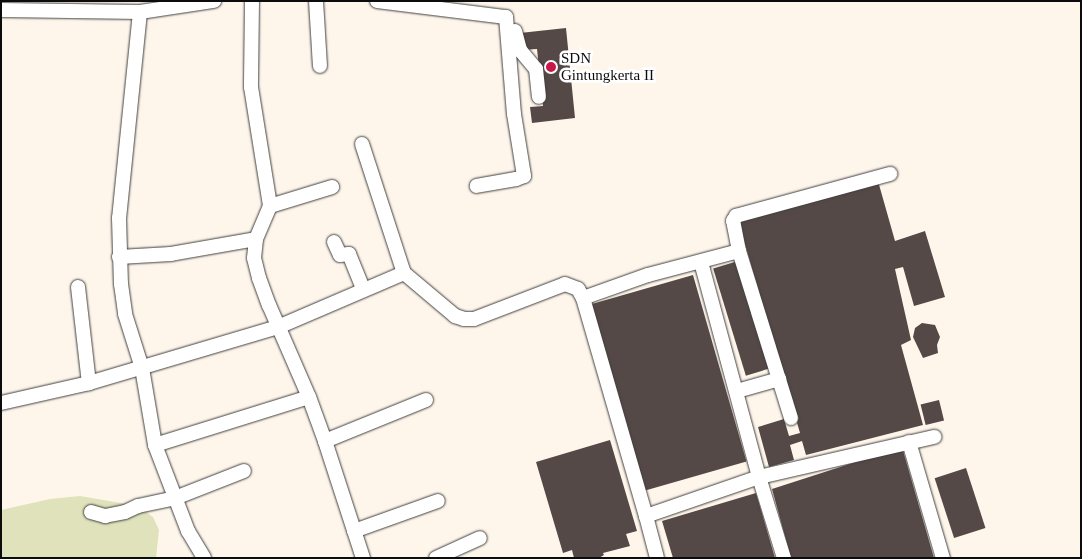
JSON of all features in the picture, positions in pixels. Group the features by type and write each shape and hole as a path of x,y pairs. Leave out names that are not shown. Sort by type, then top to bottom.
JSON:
{"street":[{"path":"1,10 140,12 214,1"},
{"path":"252,1 252,87 270,206 256,239 254,258 259,278 278,327 309,397 325,441 363,558"},
{"path":"316,1 320,66"},
{"path":"377,1 506,18 514,28 520,50 536,70 539,97"},
{"path":"140,12 119,218 119,257 125,314 142,368 155,445 188,531 204,558"},
{"path":"477,186 516,180 524,176 514,114 506,18"},
{"path":"362,144 404,273 455,316 464,319 474,319 565,284 578,289 583,298 657,558"},
{"path":"791,418 739,251 733,221 736,216 890,174"},
{"path":"270,206 332,187"},
{"path":"119,257 171,254 256,239"},
{"path":"334,242 340,255 349,254 363,288"},
{"path":"583,298 648,275 739,251"},
{"path":"701,262 759,477 784,558"},
{"path":"1,403 89,383 278,327 363,288 404,273"},
{"path":"78,287 89,383"},
{"path":"737,391 779,378"},
{"path":"155,445 309,397"},
{"path":"325,441 426,400"},
{"path":"646,516 759,477 934,436"},
{"path":"909,442 943,558"},
{"path":"91,512 105,516 175,498 244,471"},
{"path":"354,531 438,501"},
{"path":"436,558 480,538"}],"green space":[{"path":"80,496 138,506 153,517 159,530 156,558 1,558 1,510 50,499"}],"building":[{"name":"SDN Gintungkerta II","path":"566,28 575,118 532,123 530,107 543,106 537,49 522,50 520,33"},
{"path":"878,181 895,241 925,231 945,297 914,306 903,267 895,269 911,340 901,345 923,425 806,455 802,441 790,445 794,460 769,467 758,427 784,419 789,436 800,433 738,220"},
{"path":"738,261 771,368 746,376 713,269"},
{"path":"693,275 746,461 643,491 589,305"},
{"path":"922,323 935,325 940,337 937,345 938,353 923,358 913,337 915,328"},
{"path":"939,400 944,420 926,425 921,405"},
{"path":"610,440 637,531 626,534 630,546 603,553 604,555 599,558 574,558 572,550 563,553 536,462"},
{"path":"902,447 934,558 791,558 772,489"},
{"path":"966,468 985,528 954,538 935,478"},
{"path":"756,493 775,558 673,558 662,521"}],"place":[{"name":"SDN Gintungkerta II","path":"551,67"}]}
